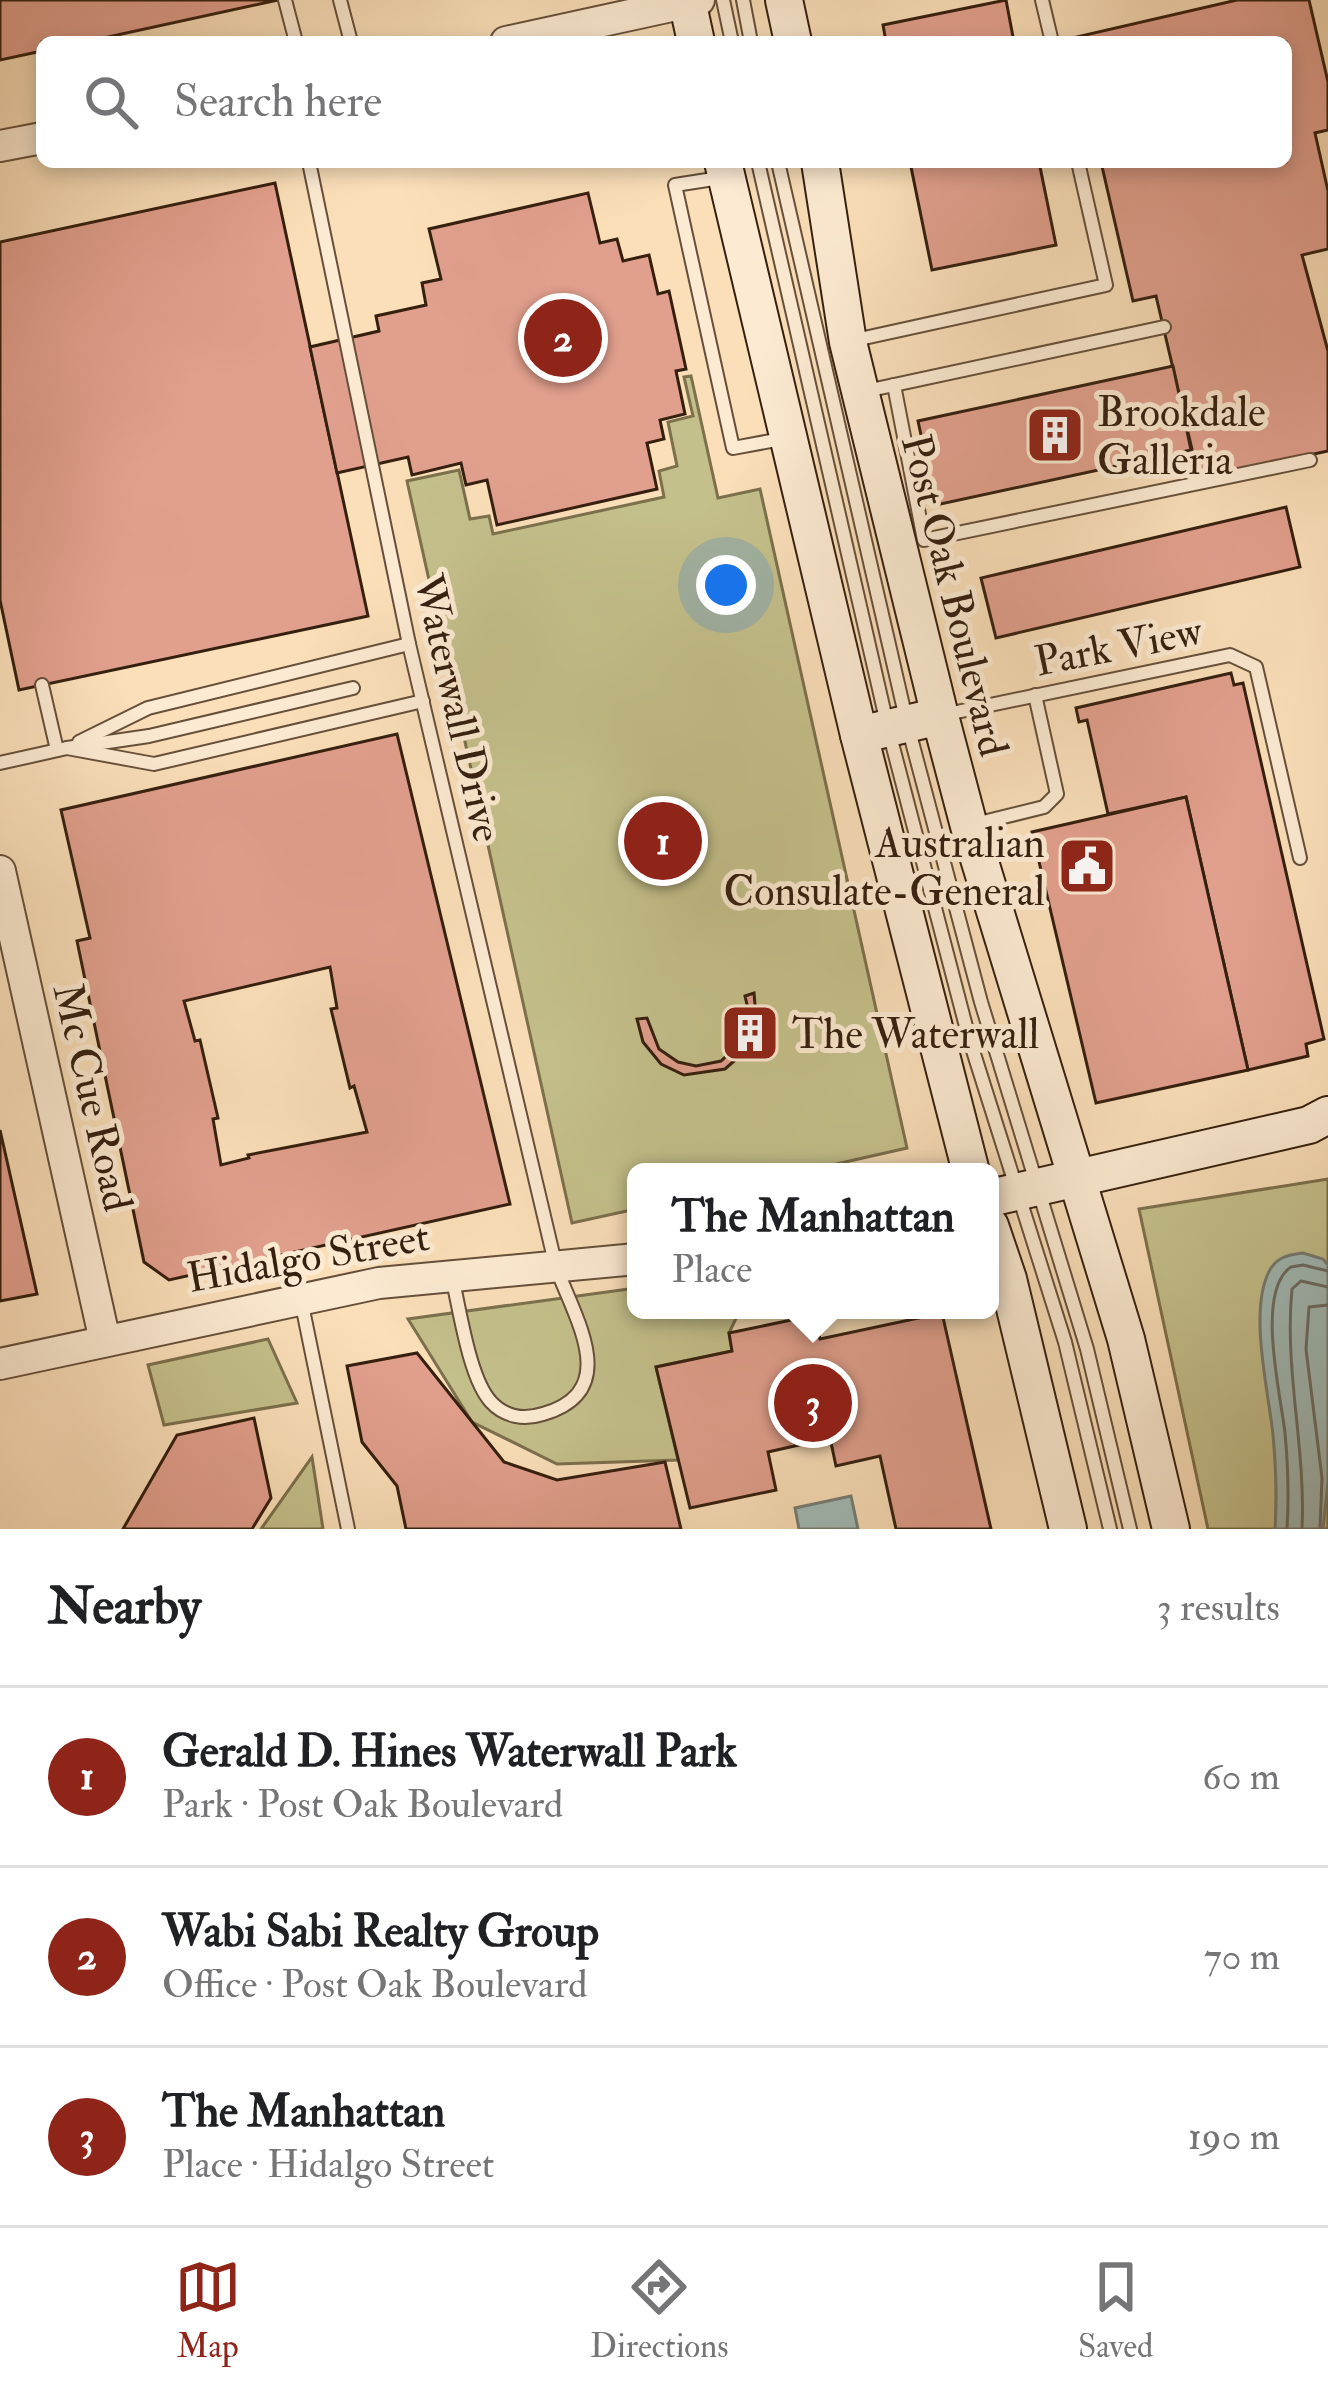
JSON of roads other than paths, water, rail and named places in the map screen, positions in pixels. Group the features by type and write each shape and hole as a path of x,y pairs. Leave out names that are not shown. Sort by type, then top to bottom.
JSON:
{"main road":[{"path":"784,0 792,36"},
{"path":"696,36 699,1"},
{"name":"Post Oak Boulevard","path":"736,168 788,438 898,725 969,826 1126,1339 1171,1529"},
{"name":"Post Oak Boulevard","path":"821,168 848,342 877,389 898,725 970,1163"},
{"path":"1015,1192 1309,1125 1328,1115"},
{"path":"999,1252 1067,1529"}],"street":[{"path":"523,36 593,11 699,1"},
{"path":"0,146 36,139"},
{"name":"Mc Cue Road","path":"0,871 105,1341"},
{"name":"Hidalgo Street","path":"0,1364 380,1283 627,1260"}],"lane":[{"path":"286,0 295,36"},
{"path":"340,0 349,36"},
{"path":"742,0 750,36"},
{"path":"1042,0 1051,36"},
{"path":"699,1 727,36"},
{"name":"Waterwall Drive","path":"310,168 409,644 556,1267 582,1336 589,1374 577,1399 535,1417 502,1412 483,1389 452,1275"},
{"path":"733,168 675,185 733,448 788,438"},
{"path":"736,168 981,1002 1015,1192 1088,1349 1130,1529"},
{"path":"779,168 969,1038 1065,1342 1110,1529"},
{"path":"848,342 1106,285 1079,168"},
{"path":"1164,327 877,389 924,540 1310,460"},
{"path":"62,749 148,708 409,644"},
{"name":"Park View","path":"898,725 1230,656 1256,667 1300,858"},
{"path":"43,685 62,749"},
{"path":"0,764 149,736 353,688"},
{"path":"969,826 1044,807 1057,794 1036,695"},
{"path":"62,749 154,764 423,701"},
{"path":"301,1299 348,1529"}],"water":[{"path":"1303,1253 1328,1265 1328,1482 1323,1529 1275,1529 1275,1459 1261,1350 1261,1305 1274,1264"},
{"path":"851,1496 858,1529 799,1529 795,1508"}],"place":[{"name":"Wabi Sabi Realty Group","path":"563,338"},
{"name":"Brookdale Galleria","path":"1055,435"},
{"name":"Gerald D. Hines Waterwall Park","path":"663,841"},
{"name":"Australian Consulate-General","path":"1087,866"},
{"name":"The Waterwall","path":"750,1033"},
{"name":"The Manhattan","path":"813,1403"}]}
